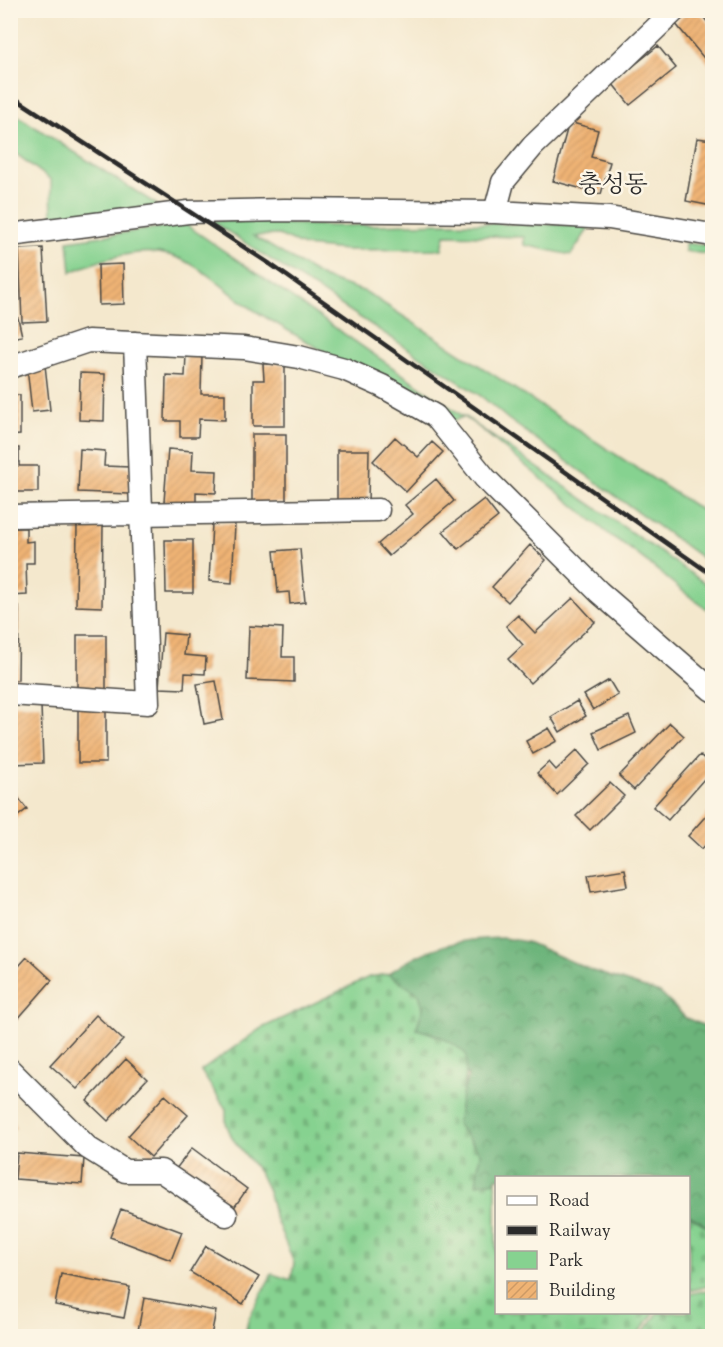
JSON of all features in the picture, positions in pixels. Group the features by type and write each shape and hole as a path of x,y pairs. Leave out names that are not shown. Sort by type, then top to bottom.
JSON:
{"street":[{"path":"495,213 503,182 533,146 675,10"},
{"path":"10,235 188,212 285,210 495,213 609,218 712,235"},
{"path":"10,367 88,341 244,348 299,357 344,369 435,416 484,478 599,592 712,690"},
{"path":"10,694 148,702 135,344"},
{"path":"10,516 378,510"},
{"path":"10,1070 88,1148 125,1172 161,1170 226,1215"}],"green space":[{"path":"10,111 159,206 52,219 51,180 11,150"},
{"path":"210,220 335,226 445,223 591,225 571,255 524,245 524,237 445,235 442,249 346,250 304,246 279,235 253,236 324,278 366,292 712,517 712,565 508,419 481,396"},
{"path":"185,224 464,417 447,424 257,312 204,272 181,259 157,253 132,254 106,259 71,272 68,241"},
{"path":"685,243 712,246 712,255 685,251"},
{"path":"476,425 712,588 712,612 611,536"},
{"path":"504,938 527,942 593,971 660,993 686,1018 712,1029 712,1230 690,1216 690,1176 495,1176 495,1181 476,1184 480,1153 457,1124 460,1102 468,1077 451,1044 438,1036 416,1029 423,1008 419,994 388,974 402,964 429,951 472,940"},
{"path":"388,974 419,994 423,1008 416,1029 442,1038 466,1054 465,1081 457,1124 480,1153 476,1184 495,1181 495,1314 653,1314 637,1336 245,1336 248,1320 272,1274 291,1280 294,1263 259,1172 232,1138 226,1123 226,1109 201,1071 260,1029 369,977"},
{"path":"690,1216 712,1230 712,1285 690,1291"},
{"path":"712,1289 712,1336 641,1336 657,1314 690,1314 690,1294"}],"building":[{"path":"690,10 698,10 712,28 712,68 675,23"},
{"path":"658,46 676,68 630,105 612,83"},
{"path":"569,122 598,130 591,157 610,162 601,194 553,181"},
{"path":"697,138 712,140 712,206 686,201"},
{"path":"43,248 47,321 22,322 19,249"},
{"path":"123,264 124,304 99,305 98,265"},
{"path":"18,318 22,336 10,338 10,319"},
{"path":"186,354 202,355 201,394 225,394 225,420 199,419 198,437 180,437 180,421 165,421 166,375 185,376"},
{"path":"263,364 285,364 285,426 253,426 253,380 264,380"},
{"path":"45,365 50,410 32,412 27,367"},
{"path":"80,373 105,374 104,421 79,420"},
{"path":"10,395 20,395 20,435 10,436"},
{"path":"252,434 286,434 286,503 252,503"},
{"path":"395,437 418,457 432,442 443,452 406,492 373,461"},
{"path":"10,448 19,448 19,466 38,466 38,492 10,492"},
{"path":"80,449 105,451 104,466 130,467 129,494 78,492"},
{"path":"168,449 193,451 192,470 217,471 216,493 196,492 196,504 164,502"},
{"path":"337,450 369,450 368,505 337,504"},
{"path":"436,479 454,501 389,556 378,544 413,514 405,505"},
{"path":"484,499 498,517 458,549 443,531"},
{"path":"212,523 235,524 232,583 209,581"},
{"path":"77,524 103,525 102,607 76,606"},
{"path":"10,528 26,528 26,542 34,541 34,563 26,563 27,595 10,596"},
{"path":"165,540 193,540 193,593 166,593"},
{"path":"530,545 546,560 508,602 492,587"},
{"path":"300,549 305,602 290,604 289,592 278,593 274,551"},
{"path":"573,598 595,622 530,683 508,659 523,645 506,626 518,615 535,633"},
{"path":"10,606 19,606 18,680 10,680"},
{"path":"249,626 283,628 282,657 294,657 294,682 247,680"},
{"path":"163,633 186,635 184,655 206,657 205,674 185,673 184,689 159,688"},
{"path":"77,635 106,635 106,696 77,696"},
{"path":"609,680 618,695 593,710 584,695"},
{"path":"216,681 223,720 204,724 197,684"},
{"path":"577,701 586,716 560,732 551,717"},
{"path":"78,703 106,703 106,763 78,763"},
{"path":"10,705 41,705 43,763 10,764"},
{"path":"629,716 636,733 601,750 593,732"},
{"path":"670,723 684,736 634,790 619,776"},
{"path":"549,728 557,741 533,754 526,741"},
{"path":"577,750 589,764 557,795 537,773 549,762 556,770"},
{"path":"700,755 712,766 712,770 668,820 653,807"},
{"path":"610,783 624,796 590,830 576,816"},
{"path":"10,787 27,809 10,822"},
{"path":"712,809 712,837 702,849 688,836"},
{"path":"625,869 628,886 591,892 588,875"},
{"path":"712,882 712,897 705,886"},
{"path":"27,957 52,980 16,1021 10,1016 10,976"},
{"path":"96,1015 123,1040 77,1089 50,1065"},
{"path":"126,1059 147,1079 108,1121 87,1101"},
{"path":"165,1095 188,1115 151,1157 128,1136"},
{"path":"10,1111 16,1128 10,1130"},
{"path":"192,1148 247,1189 231,1212 175,1170"},
{"path":"17,1153 84,1158 82,1184 15,1179"},
{"path":"121,1209 182,1232 171,1260 110,1237"},
{"path":"206,1246 259,1277 243,1304 190,1272"},
{"path":"61,1274 130,1287 124,1318 55,1305"},
{"path":"144,1298 216,1311 211,1336 170,1336 138,1331"}],"railway":[{"path":"10,95 270,264 712,575"}],"district":[{"name":"충성동","path":"613,184"}]}
